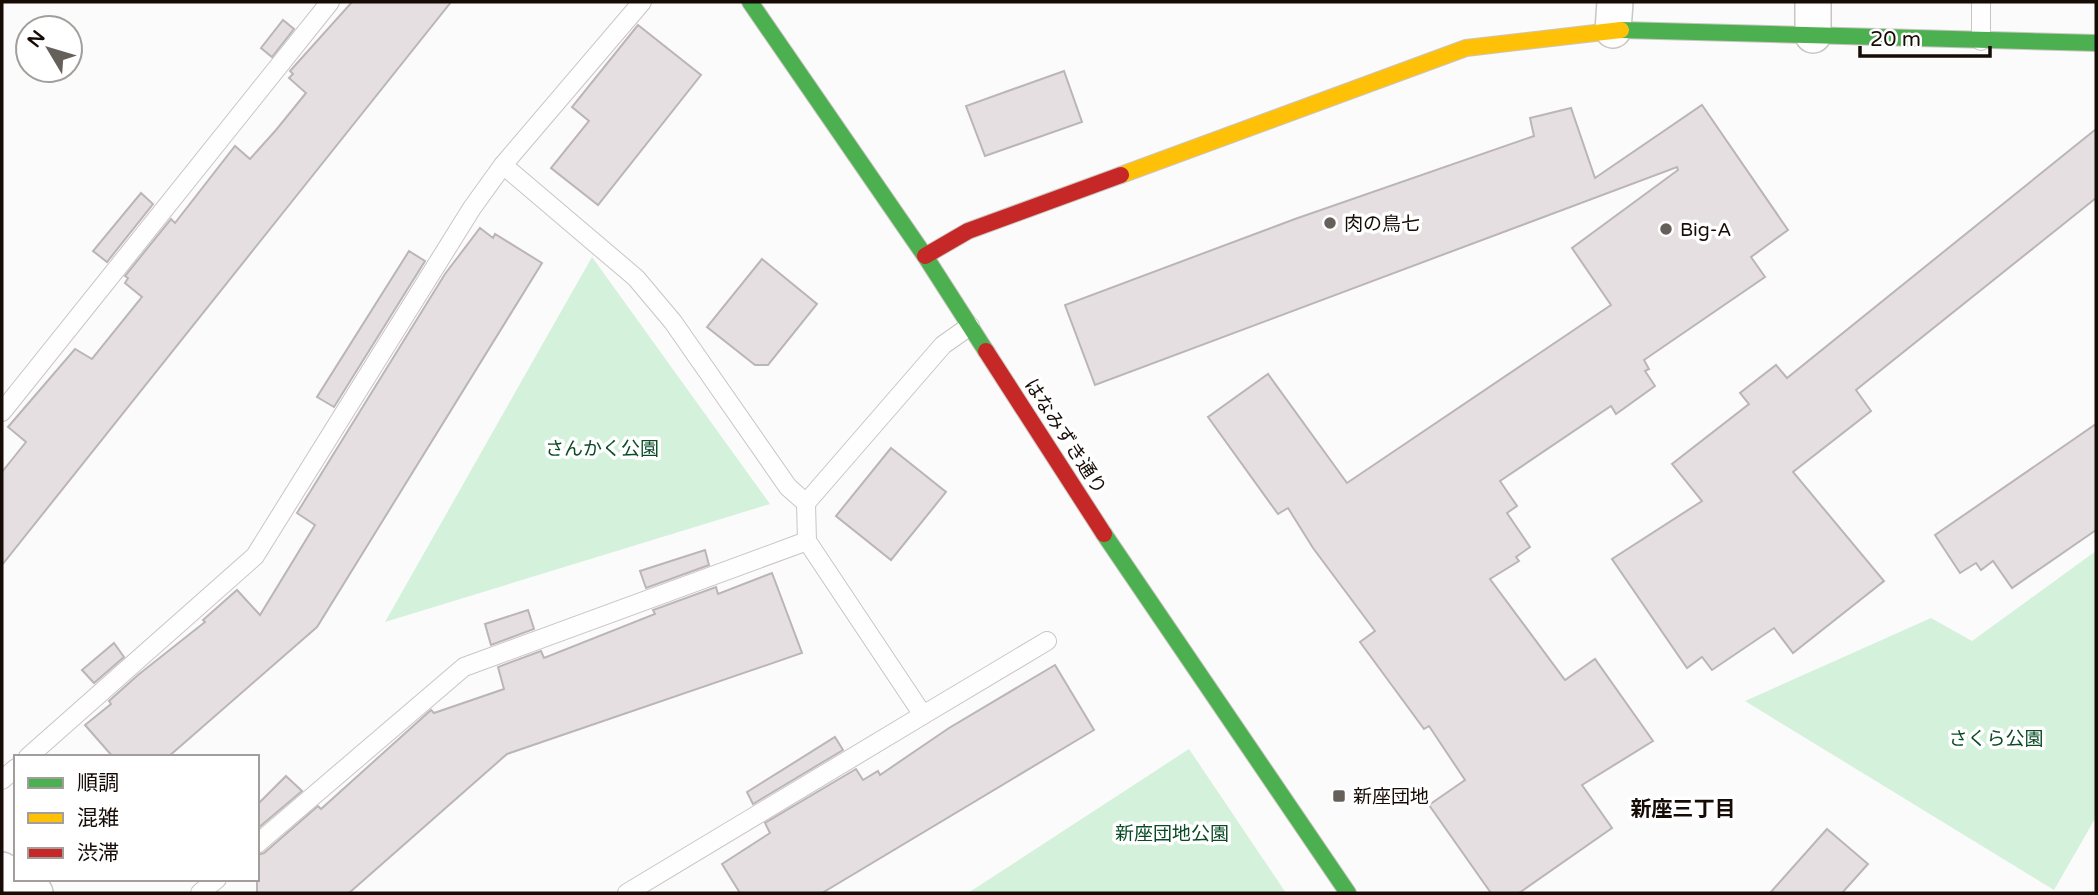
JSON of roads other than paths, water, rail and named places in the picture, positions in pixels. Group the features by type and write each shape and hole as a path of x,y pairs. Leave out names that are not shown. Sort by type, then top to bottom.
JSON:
{"street":[{"name":"はなみずき通り","path":"750,2 925,256 1156,614 1348,893"},
{"path":"925,256 968,231 1466,48 1614,16 1813,19 1981,41 2096,43"},
{"path":"18,881 35,893"}],"lane":[{"path":"2,412 330,2"},
{"path":"31,755 255,555 472,208 503,165 642,2"},
{"path":"1981,2 1981,41"},
{"path":"503,165 636,278 673,321 788,486 806,503"},
{"path":"923,715 807,541 806,503 943,345 970,326"},
{"path":"259,842 464,667 807,541"},
{"path":"627,893 1047,641"},
{"path":"200,893 215,881"}],"place":[{"name":"肉の鳥七","path":"1330,223"},
{"name":"Big-A","path":"1666,229"},
{"name":"新座団地","path":"1339,796"}],"district":[{"name":"新座三丁目","path":"1683,809"}],"park label":[{"name":"さんかく公園","path":"602,448"},
{"name":"さくら公園","path":"1996,738"},
{"name":"新座団地公園","path":"1172,833"}]}
